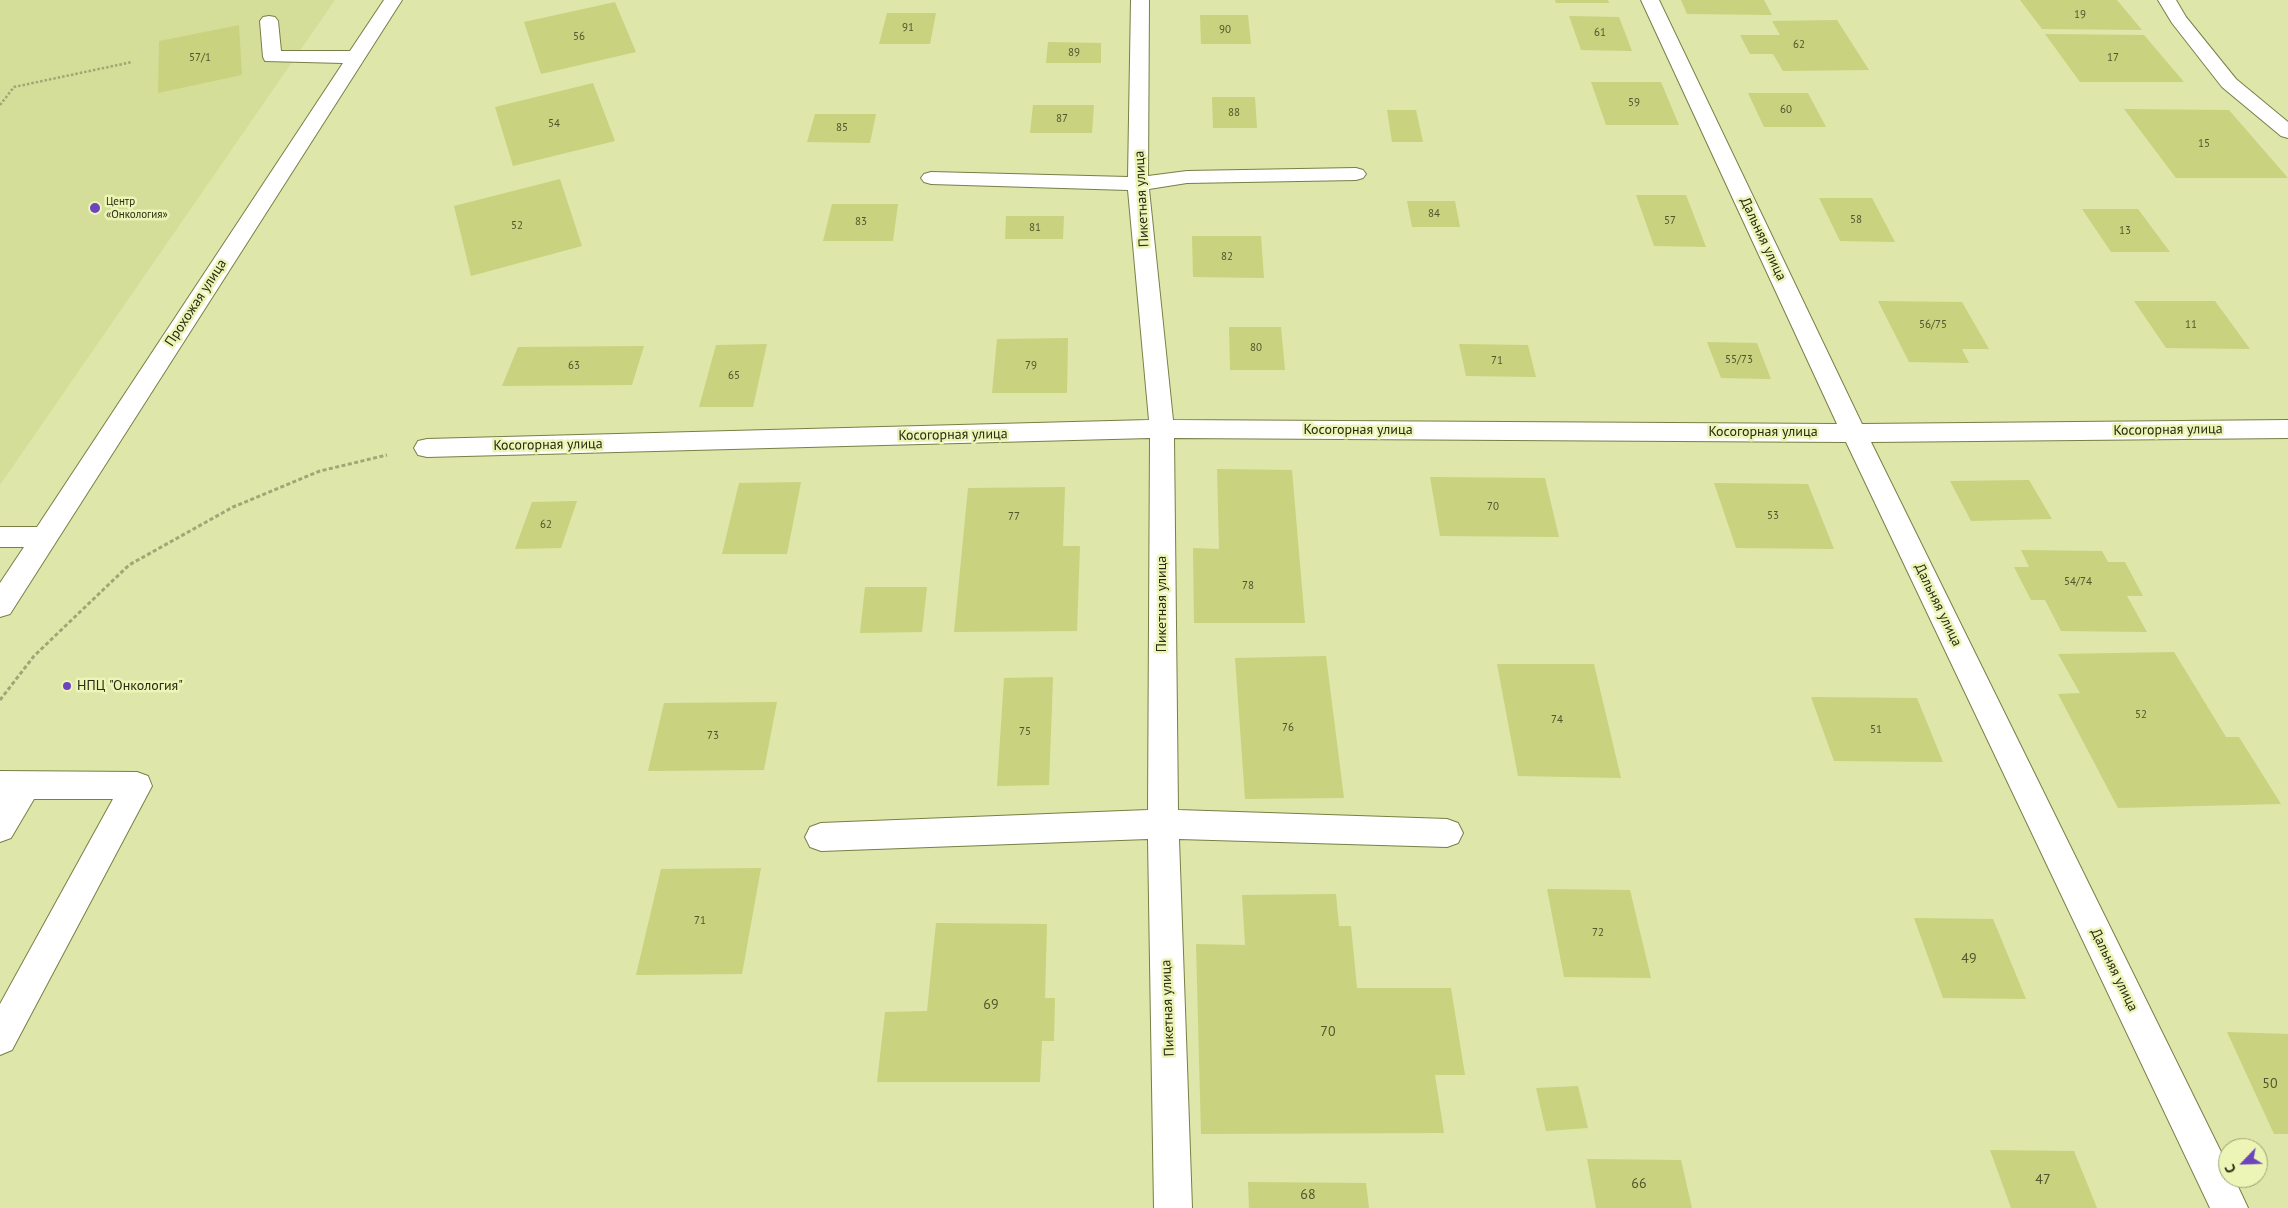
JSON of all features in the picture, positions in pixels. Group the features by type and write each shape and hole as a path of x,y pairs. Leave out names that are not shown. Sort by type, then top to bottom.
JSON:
{"street":[{"name":"Прохожая улица","path":"0,606 393,0"},
{"name":"Пикетная улица","path":"1140,0 1138,184 1162,429 1163,824 1173,1208"},
{"name":"Дальняя улица","path":"1650,0 1854,433 2229,1208"},
{"path":"2167,0 2178,19 2229,83 2288,132"},
{"path":"269,21 272,57 356,57"},
{"path":"931,178 1138,184 1187,177 1356,174"},
{"name":"Косогорная улица","path":"428,448 1162,429 1854,433 2288,429"},
{"path":"0,537 44,537"},
{"path":"0,828 13,785 137,786 0,1038"},
{"path":"821,837 1163,824 1447,832"}],"path":[{"path":"0,104 14,86 132,62"},
{"path":"0,700 34,656 130,565 233,506 320,471 379,456 428,448"}],"shaded area":[{"name":"Центр «Онкология»","path":"0,0 335,0 0,485"}],"building":[{"path":"1555,0 1608,0 1609,3 1556,3"},
{"path":"1681,0 1764,0 1772,15 1687,14"},
{"path":"2020,0 2117,0 2142,30 2042,29"},
{"path":"615,2 636,52 541,74 524,22"},
{"path":"887,13 936,13 930,44 879,44"},
{"path":"1200,15 1248,15 1251,44 1201,44"},
{"path":"1569,16 1619,17 1632,51 1581,50"},
{"path":"1837,20 1869,70 1783,71 1773,54 1750,54 1740,35 1780,35 1772,21"},
{"path":"239,25 242,75 158,93 159,41"},
{"path":"2045,34 2144,35 2184,82 2080,82"},
{"path":"1048,42 1101,43 1101,63 1046,63"},
{"path":"1591,82 1661,82 1679,125 1606,125"},
{"path":"593,83 615,141 513,166 495,107"},
{"path":"1748,93 1808,93 1826,127 1764,127"},
{"path":"1212,97 1255,97 1257,128 1213,128"},
{"path":"1033,105 1094,105 1092,133 1030,133"},
{"path":"2124,109 2229,110 2288,178 2176,178"},
{"path":"1387,110 1416,110 1423,142 1392,142"},
{"path":"815,114 876,114 870,143 807,142"},
{"path":"560,179 582,246 471,276 454,206"},
{"path":"1636,195 1686,195 1706,247 1654,246"},
{"path":"1819,198 1872,198 1895,242 1840,241"},
{"path":"1407,201 1455,201 1460,227 1412,227"},
{"path":"832,204 898,204 893,241 823,241"},
{"path":"2082,209 2138,209 2170,252 2111,252"},
{"path":"1006,216 1064,216 1063,239 1005,239"},
{"path":"1192,236 1261,236 1264,278 1193,277"},
{"path":"1878,301 1962,302 1989,349 1962,349 1969,363 1909,362"},
{"path":"2134,301 2215,301 2250,349 2166,348"},
{"path":"1229,327 1281,327 1285,370 1230,370"},
{"path":"1068,338 1067,393 992,393 997,339"},
{"path":"1707,342 1757,343 1771,379 1721,378"},
{"path":"767,344 753,407 699,407 716,345"},
{"path":"1459,344 1528,345 1536,377 1466,376"},
{"path":"644,346 632,385 502,386 518,347"},
{"path":"1217,469 1292,470 1305,623 1194,623 1193,548 1219,549"},
{"path":"1430,477 1545,478 1559,537 1440,536"},
{"path":"2029,480 2052,519 1971,521 1950,481"},
{"path":"801,482 787,554 722,554 739,483"},
{"path":"1714,483 1808,484 1834,549 1736,548"},
{"path":"1065,487 1063,546 1080,546 1077,631 954,632 968,488"},
{"path":"577,501 561,548 515,549 532,502"},
{"path":"2021,550 2102,551 2108,562 2125,562 2143,596 2127,596 2147,632 2061,631 2045,600 2031,600 2014,567 2029,567"},
{"path":"865,587 927,587 922,632 860,633"},
{"path":"2174,652 2226,737 2239,737 2281,804 2118,808 2058,694 2080,693 2058,654"},
{"path":"1326,656 1344,798 1245,799 1235,658"},
{"path":"1497,664 1594,664 1621,778 1518,776"},
{"path":"1053,677 1049,785 997,786 1004,678"},
{"path":"1811,697 1917,698 1943,762 1834,761"},
{"path":"777,702 764,770 648,771 664,703"},
{"path":"761,868 742,974 636,975 661,869"},
{"path":"1547,889 1630,890 1651,978 1564,977"},
{"path":"1336,894 1339,926 1351,926 1357,988 1451,988 1465,1075 1435,1075 1444,1133 1201,1134 1196,944 1245,945 1242,895"},
{"path":"1914,918 1993,919 2026,999 1943,998"},
{"path":"936,923 1047,924 1045,998 1055,998 1054,1041 1042,1041 1040,1082 877,1082 885,1012 927,1011"},
{"path":"2227,1032 2288,1034 2288,1134 2274,1134"},
{"path":"1578,1086 1588,1128 1546,1131 1536,1088"},
{"path":"1990,1150 2074,1151 2097,1208 2011,1208"},
{"path":"1587,1159 1681,1160 1692,1208 1596,1208"},
{"path":"1248,1182 1366,1183 1369,1208 1249,1208"}],"place":[{"name":"Центр «Онкология»","path":"95,208"},
{"name":"НПЦ \"Онкология\"","path":"67,686"}]}
